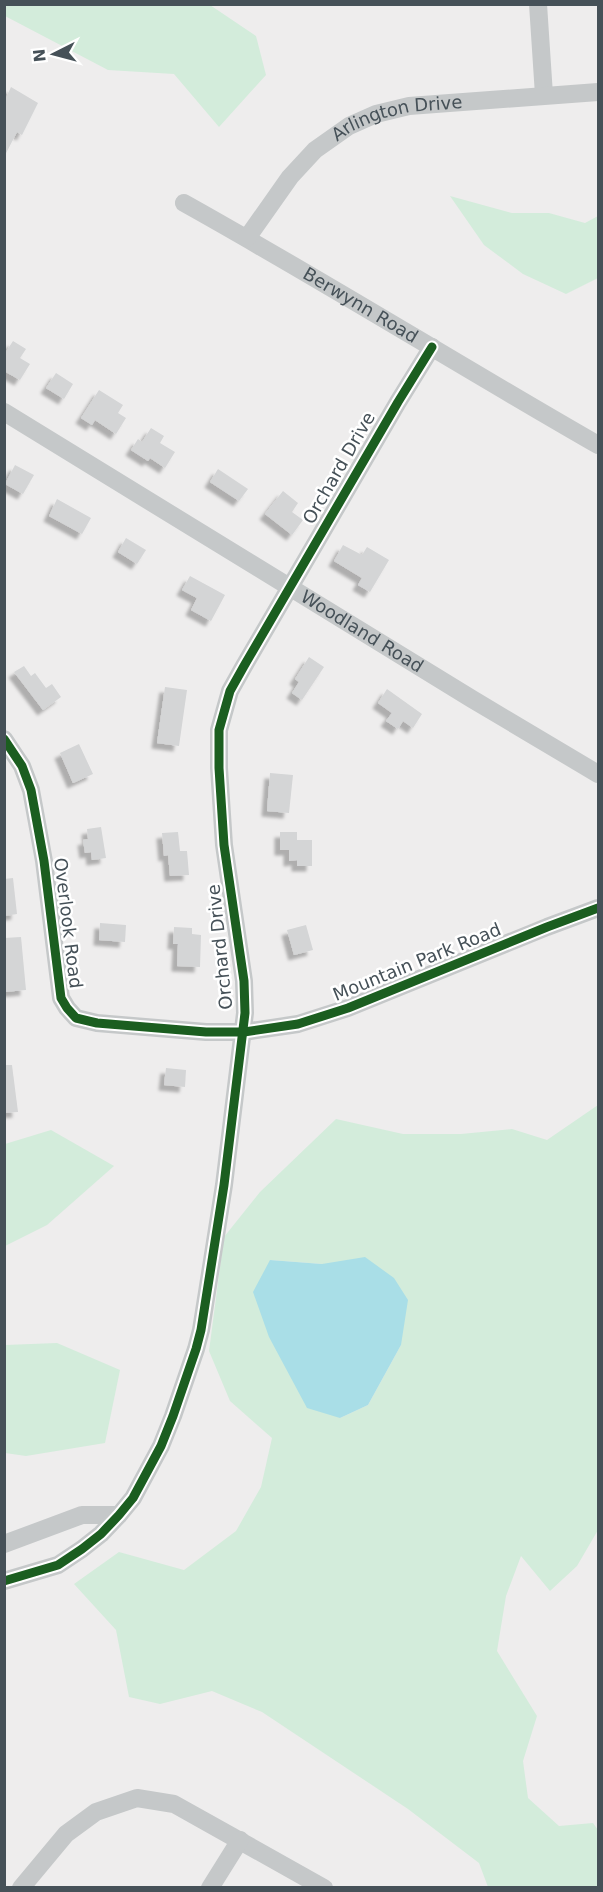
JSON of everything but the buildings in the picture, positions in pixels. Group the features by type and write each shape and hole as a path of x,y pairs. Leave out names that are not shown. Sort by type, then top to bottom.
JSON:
{"street":[{"path":"538,4 544,95"},
{"name":"Arlington Drive","path":"247,238 290,177 315,150 349,126 375,114 409,106 598,92"},
{"name":"Berwynn Road","path":"184,203 598,445"},
{"name":"Orchard Drive","path":"4,1581 58,1564 101,1534 133,1498 161,1446 173,1416 199,1338 224,1185 245,1013 244,981 224,844 219,730 231,691 289,586 432,347"},
{"name":"Woodland Road","path":"4,412 598,774"},
{"name":"Overlook Road","path":"4,739 22,766 31,790 44,861 61,998 67,1008 76,1018 96,1023 206,1032 243,1032"},
{"name":"Mountain Park Road","path":"243,1032 298,1024 348,1008 598,908"},
{"path":"4,1544 82,1515 119,1515"},
{"path":"21,1887 66,1834 96,1812 137,1797 174,1804 324,1887"},
{"path":"210,1887 240,1840"}],"green space":[{"path":"4,5 210,5 256,36 266,75 219,127 174,74 108,70 5,16"},
{"path":"450,196 512,213 549,213 585,223 598,216 598,278 566,294 523,274 484,245"},
{"path":"598,1105 598,1530 577,1566 550,1591 521,1556 506,1596 497,1651 537,1716 523,1761 528,1798 559,1826 593,1823 598,1830 598,1887 488,1887 479,1863 408,1809 262,1712 212,1691 160,1704 129,1697 116,1630 74,1584 119,1552 184,1570 236,1531 261,1487 272,1438 230,1401 209,1351 224,1237 260,1192 336,1119 403,1134 461,1134 512,1129 547,1140","holes":["270,1260 322,1264 401,1345 368,1405 340,1418"]},
{"path":"51,1130 114,1166 47,1225 5,1246 5,1144"},
{"path":"57,1343 120,1370 105,1443 26,1456 5,1453 5,1345"}],"water":[{"path":"365,1257 394,1278 408,1300 401,1345 368,1405 340,1418 307,1408 269,1337 253,1292 270,1260 322,1264"}],"cycle path":[{"path":"4,1581 58,1565 101,1534 133,1498 161,1446 173,1416 201,1330 224,1185 245,1013 244,981 224,845 219,730 230,691 432,347"},
{"path":"4,739 22,766 31,790 44,861 61,998 76,1018 97,1023 206,1032 244,1032 298,1024 348,1008 598,908"}]}
